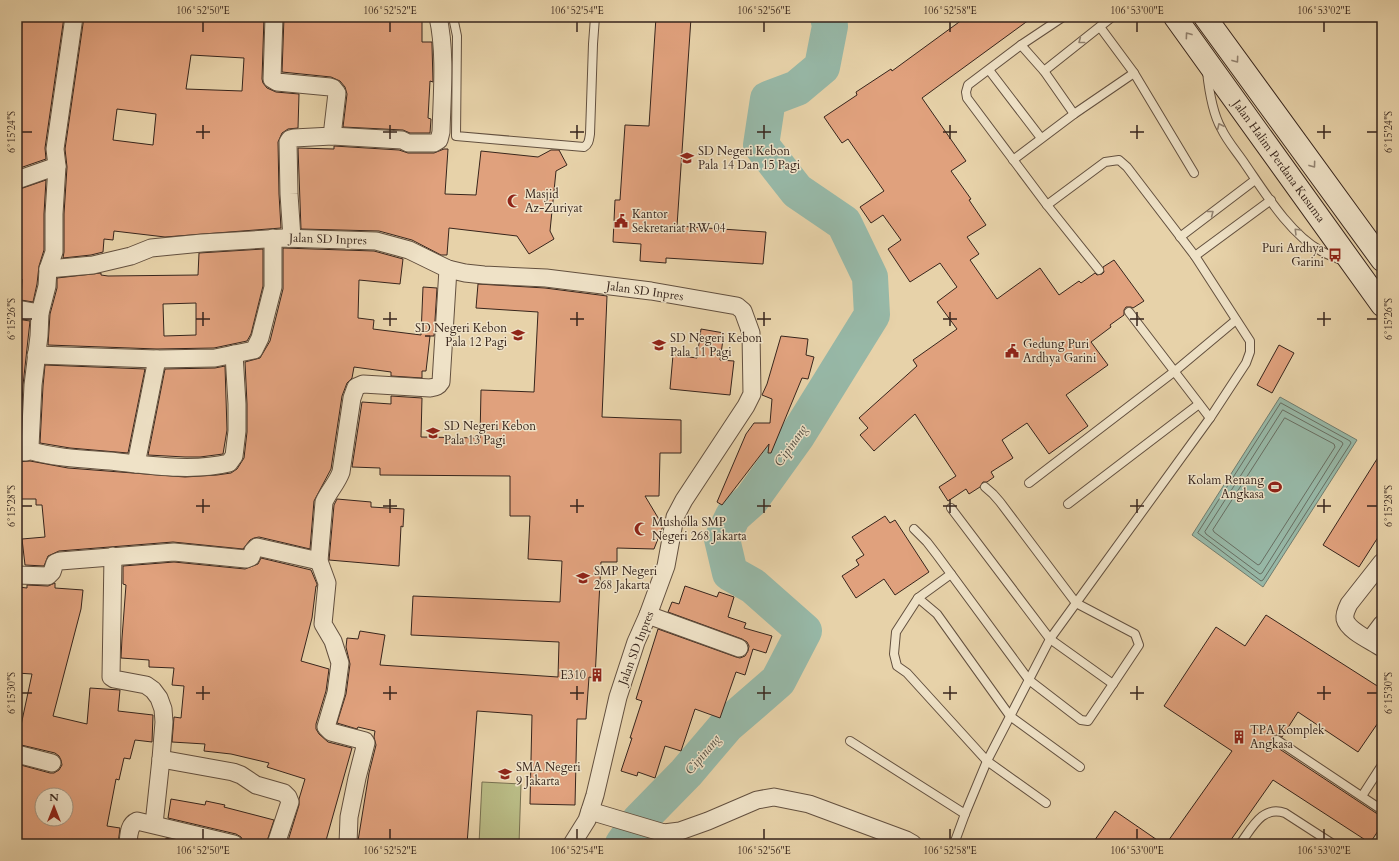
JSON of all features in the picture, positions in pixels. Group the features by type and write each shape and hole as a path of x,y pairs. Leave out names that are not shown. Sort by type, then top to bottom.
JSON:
{"street":[{"path":"23,451 30,443 30,423 40,313 47,286 48,269 54,252 54,214 57,166 55,149 74,17"},
{"path":"274,17 272,79 278,82 330,87 336,90 337,98 332,136"},
{"path":"292,238 289,194 288,142 290,139 332,136 402,140 406,143 414,144 434,143 439,140 441,132 442,46 438,17"},
{"name":"Jalan Halim Perdana Kusuma","path":"1175,17 1382,305"},
{"name":"Jalan Halim Perdana Kusuma","path":"1207,18 1382,260"},
{"path":"17,180 57,166"},
{"path":"36,355 157,359 215,358 254,350 260,338 273,288 273,238"},
{"name":"Jalan SD Inpres","path":"48,269 93,265 131,256 151,248 202,243 273,238 376,241 409,250 448,269 484,275 546,278 651,291 736,306 743,311 751,333 752,394 746,406 675,516 666,566 624,676 595,795 596,813 587,820 572,844"},
{"path":"348,844 350,816 366,742 365,740 331,732 326,727 336,693 340,663 333,641 323,624 327,583 319,561 324,502 341,472 352,398 356,387 363,384 436,387 441,382 448,269"},
{"path":"17,309 40,313"},
{"path":"23,451 53,456 136,464 207,467 229,463 234,456 237,431 234,354"},
{"path":"136,464 157,359"},
{"path":"17,575 48,576 52,572 57,561 113,556 174,552 246,559 251,557 254,548 259,547 319,561"},
{"path":"113,556 111,677 114,679 146,685 153,690 159,698 163,709 164,722 154,824"},
{"path":"1381,564 1349,604 1345,611 1345,619 1352,630 1376,644 1382,624"},
{"path":"648,615 739,648"},
{"path":"17,754 52,763"},
{"path":"161,759 225,770 242,776 256,785 284,793 290,802 276,844"},
{"path":"596,813 664,833 680,831 757,800 774,797 809,804 906,840 913,844"},
{"path":"128,844 131,826 137,821 234,844"}],"lane":[{"path":"453,17 456,36 456,136 584,147 587,146 589,142 590,134 595,17"},
{"path":"1063,17 1021,45 968,85 966,92 967,98 1013,160 1099,270"},
{"path":"1044,71 1112,17"},
{"path":"1100,26 1134,73 1194,174"},
{"path":"1021,45 1044,71 1074,114"},
{"path":"1205,58 1208,86 1215,114 1221,129 1255,180 1298,233 1320,250 1353,265"},
{"path":"989,70 1041,138"},
{"path":"1013,160 1074,114 1134,73"},
{"path":"954,844 987,761 1050,639 1210,418 1249,358 1251,347 1250,341 1194,256 1127,167 1119,160 1105,162 1047,205"},
{"path":"1180,237 1255,180"},
{"path":"1194,256 1271,200"},
{"path":"1129,312 1210,418"},
{"path":"1029,483 1175,371 1236,320"},
{"path":"1068,504 1199,404"},
{"path":"914,529 927,542 1029,680 1081,720 1088,721 1139,645 1135,634 1076,603 996,498 984,487"},
{"path":"951,508 1050,639 1113,684"},
{"path":"951,574 918,598 896,632 894,654 897,666 907,673 987,761 1046,803"},
{"path":"918,598 937,614 1010,716 1080,767"},
{"path":"1277,740 1382,810"},
{"path":"850,741 965,814"},
{"path":"1362,796 1382,765"},
{"path":"1240,844 1260,818 1273,811 1285,814 1333,844"}],"green space":[{"path":"482,782 521,784 519,844 479,844"}],"water":[{"name":"Kolam Renang Angkasa","path":"1280,397 1357,440 1263,587 1192,535"}],"building":[{"path":"39,17 64,17 45,148 46,159 17,169 17,60 20,60 22,20 38,21"},
{"path":"84,17 264,17 263,83 267,88 276,92 299,94 298,128 288,129 282,133 278,142 281,228 165,237 114,231 113,240 104,239 103,252 63,258 67,167 65,149","holes":["191,55 244,58 242,91 186,89","117,109 156,114 153,145 113,140"]},
{"path":"284,17 422,17 422,42 432,42 433,82 430,81 428,118 431,119 430,133 410,133 403,130 343,127 347,94 345,87 340,81 331,77 282,72"},
{"path":"656,17 691,18 677,226 766,232 763,264 666,258 666,263 640,261 641,244 613,242 615,200 620,200 625,125 649,126"},
{"path":"966,17 1033,17 922,98 966,161 951,171 971,199 969,200 986,225 967,237 979,254 970,260 997,299 1040,268 1059,295 1079,281 1081,283 1095,273 1097,275 1102,274 1104,272 1103,267 1114,260 1144,301 1133,308 1126,307 1124,310 1124,315 1091,342 1108,365 1066,395 1088,426 1049,454 1027,423 1002,440 1013,458 991,472 994,477 987,482 983,482 980,487 969,494 966,489 948,501 939,487 956,476 915,414 874,451 860,435 868,428 859,418 917,366 913,360 957,329 937,302 957,287 940,263 910,282 888,249 901,240 883,215 871,223 860,207 884,191 848,139 842,143 824,117 857,95 856,92 891,69 892,71"},
{"path":"334,146 399,150 408,153 434,153 448,149 445,194 476,195 481,151 538,157 551,150 559,150 567,165 556,171 550,231 554,239 529,254 517,236 449,228 447,255 441,255 412,240 379,231 301,229 298,148 334,149"},
{"path":"46,180 44,250 39,266 33,302 21,300 22,279 17,279 17,190"},
{"path":"283,248 374,251 403,259 400,284 359,280 358,318 374,320 373,329 421,335 423,287 437,288 434,336 430,336 426,371 422,371 422,378 391,376 391,372 354,367 352,378 347,383 342,396 331,469 314,501 310,549 259,537 250,540 243,549 173,542 59,551 48,556 44,566 25,565 22,539 45,537 42,505 36,505 36,499 17,499 17,462 30,461 68,468 185,477 231,473 237,469 244,458 247,432 245,362 260,358 270,341 283,289"},
{"path":"263,249 263,286 251,334 247,341 214,348 157,349 48,345 50,314 57,288 57,278 101,273 101,275 108,276 198,275 199,253","holes":["196,303 196,335 164,336 163,304"]},
{"path":"478,284 545,288 607,296 602,417 681,420 681,453 660,453 659,496 645,496 663,526 654,549 617,548 617,562 601,562 595,678 589,677 586,719 577,719 575,805 530,804 532,715 477,711 467,844 377,844 358,841 369,773 376,745 374,737 375,731 358,727 357,729 337,723 346,694 350,664 346,647 347,638 358,639 360,631 385,635 380,665 558,677 559,642 411,635 413,596 560,602 562,561 528,559 530,516 510,516 510,476 380,475 380,468 352,467 362,402 391,404 391,396 422,398 421,437 480,438 481,390 534,392 538,312 476,308"},
{"path":"17,319 30,321 23,385 20,442 17,442"},
{"path":"701,329 724,333 720,360 734,361 730,395 670,389 673,355 697,358"},
{"path":"781,336 808,339 806,355 814,357 808,379 802,378 771,453 768,453 769,444 722,505 717,502 746,434 754,423 770,423 772,399 762,395 767,384"},
{"path":"1279,345 1294,353 1272,393 1257,385"},
{"path":"45,365 145,369 128,453 70,448 40,443"},
{"path":"225,366 227,430 223,454 200,457 148,455 165,369 215,368"},
{"path":"1382,451 1382,531 1359,567 1323,545"},
{"path":"337,499 371,502 371,507 404,509 403,527 401,526 399,566 329,560 334,505"},
{"path":"885,516 890,523 895,520 929,572 895,595 884,579 856,598 842,576 859,565 856,560 864,555 852,537"},
{"path":"261,558 311,570 317,584 312,618 301,661 329,669 326,691 316,724 316,729 328,742 352,748 325,844 287,844 305,779 267,767 269,763 231,754 204,751 205,744 172,742 174,717 181,718 184,686 172,685 174,668 149,667 149,660 121,658 126,585 123,584 123,566 174,562 245,569 258,564"},
{"path":"55,583 55,588 83,590 81,609 53,716 87,724 90,688 120,690 118,711 153,715 152,742 135,740 130,759 124,758 119,780 116,779 107,826 120,828 118,844 17,844 17,764 50,773 54,773 59,770 62,765 59,756 55,753 17,744 32,674 17,673 18,587 27,588 27,585 48,586"},
{"path":"685,586 717,597 719,592 734,597 728,617 746,623 744,628 772,636 766,653 753,649 745,675 736,672 720,718 695,709 681,751 665,746 655,778 638,772 637,776 621,771 642,701 636,699 658,629 740,658 745,656 748,651 749,646 747,642 742,639 668,612 672,602 679,604"},
{"path":"1266,615 1382,689 1382,717 1358,752 1298,712 1282,737 1275,735 1272,739 1272,743 1275,746 1382,817 1382,825 1370,843 1273,780 1228,844 1166,844 1232,751 1164,706 1216,627 1245,646"},
{"path":"171,799 205,805 206,801 225,805 224,807 274,820 266,844 244,843 241,837 236,834 168,818"},
{"path":"1115,811 1163,844 1092,844"},
{"path":"166,838 191,844 165,844"}],"waterway":[{"name":"Cipinang","path":"623,844 640,820 686,773 726,726 778,681 804,631 753,586 730,573 722,539 733,516 751,500 797,436 872,315 870,277 844,223 797,191 761,145 768,99 797,88 822,67 830,26 828,17"}],"place":[{"name":"SD Negeri Kebon Pala 14 Dan 15 Pagi","path":"687,158"},
{"name":"Masjid Az-Zuriyat","path":"514,201"},
{"name":"Kantor Sekretariat RW 04","path":"621,221"},
{"name":"Puri Ardhya Garini","path":"1335,255"},
{"name":"SD Negeri Kebon Pala 12 Pagi","path":"518,335"},
{"name":"SD Negeri Kebon Pala 11 Pagi","path":"659,345"},
{"name":"Gedung Puri Ardhya Garini","path":"1012,351"},
{"name":"SD Negeri Kebon Pala 13 Pagi","path":"433,433"},
{"name":"Kolam Renang Angkasa","path":"1275,487"},
{"name":"Musholla SMP Negeri 268 Jakarta","path":"641,529"},
{"name":"SMP Negeri 268 Jakarta","path":"583,578"},
{"name":"E310","path":"597,675"},
{"name":"TPA Komplek Angkasa","path":"1239,737"},
{"name":"SMA Negeri 9 Jakarta","path":"505,774"}]}
